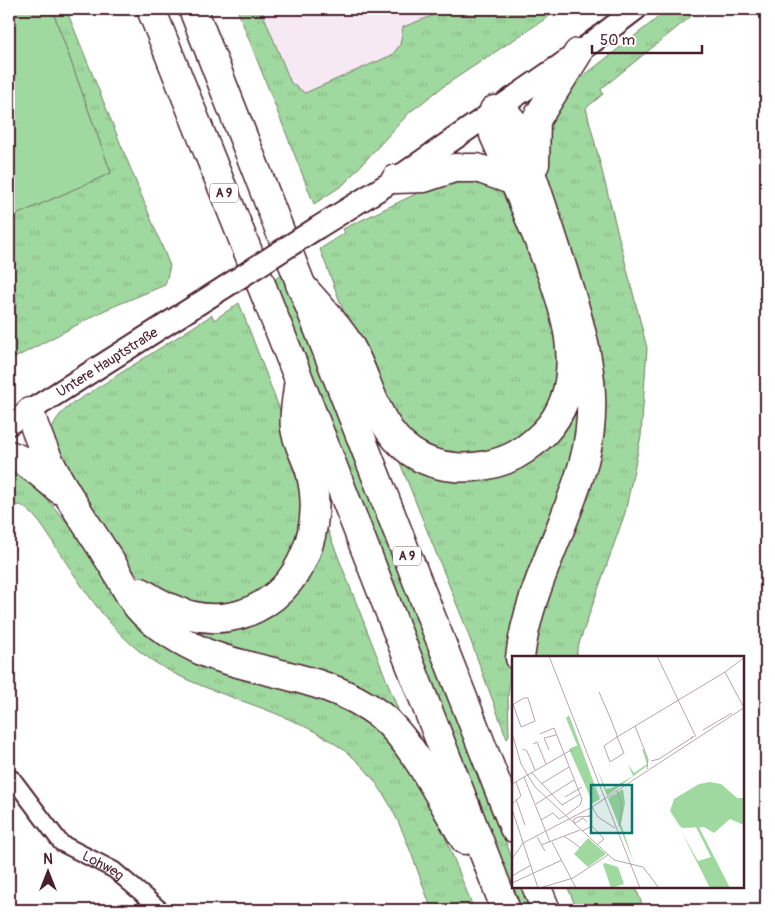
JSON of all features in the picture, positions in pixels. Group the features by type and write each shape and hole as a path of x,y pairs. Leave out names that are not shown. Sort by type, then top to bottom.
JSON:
{"highway":[{"name":"A 9","path":"151,9 298,377 505,907"},
{"name":"A 9","path":"193,9 512,823"},
{"path":"300,284 349,345 377,410 390,430 410,452 441,465 457,467 491,464 507,459 536,441 549,427 566,396 570,364 566,323 525,183 536,120 578,52"},
{"path":"494,110 492,125 494,135 525,183 582,328 589,364 592,408 591,430 584,460 537,586 524,629 520,656"},
{"path":"396,178 424,178 454,168 477,168 525,183"},
{"path":"122,579 162,606 190,616 206,618 232,616 255,609 285,588 304,560 310,541 313,518 310,472 295,428 298,377"},
{"path":"72,501 20,461 20,450 16,433 19,418 36,431 72,501 137,606 153,620 190,645 225,658 313,682 355,699 380,716 402,738 505,907"}],"main road":[{"name":"Untere Hauptstraße","path":"19,418 396,178 578,52 636,9"}],"street":[{"name":"Lohweg","path":"9,778 13,779 61,844 114,870 161,910"}],"shaded area":[{"path":"261,9 498,9 305,93 291,83"}],"green space":[{"path":"9,9 52,9 111,173 9,218"},
{"path":"52,9 66,9 170,266 165,285 105,310 9,361 9,309 15,309 17,303 9,281 9,218 111,173"},
{"path":"237,9 261,9 291,83 305,93 392,55 400,45 403,27 450,9 465,9 466,13 478,9 560,9 444,86 410,112 343,185 314,204"},
{"path":"669,9 700,9 601,89 603,94 586,108 647,348 641,436 625,513 577,649 577,656 528,656 592,462 541,144 558,96"},
{"path":"457,174 508,190 561,338 555,406 502,455 429,454 381,410 320,249 345,233 343,229"},
{"path":"284,273 512,858 512,887 273,281"},
{"path":"239,303 291,439 305,515 287,569 250,601 195,607 147,584 131,568 110,541 51,439 57,419 72,404 212,315 214,320"},
{"path":"575,383 584,414 512,655 508,696 509,735 507,739 463,620 394,448 491,472"},
{"path":"9,469 20,474 37,488 65,520 134,611 302,686 378,724 437,816 474,910 432,910 411,851 394,812 372,777 346,752 319,734 289,719 171,672 131,644 94,603 34,516 21,505 9,506"},
{"path":"323,518 408,735 236,655 176,622 238,624"},
{"path":"513,889 524,889 532,910 521,910"},
{"path":"568,889 636,889 644,910 577,910"}]}
